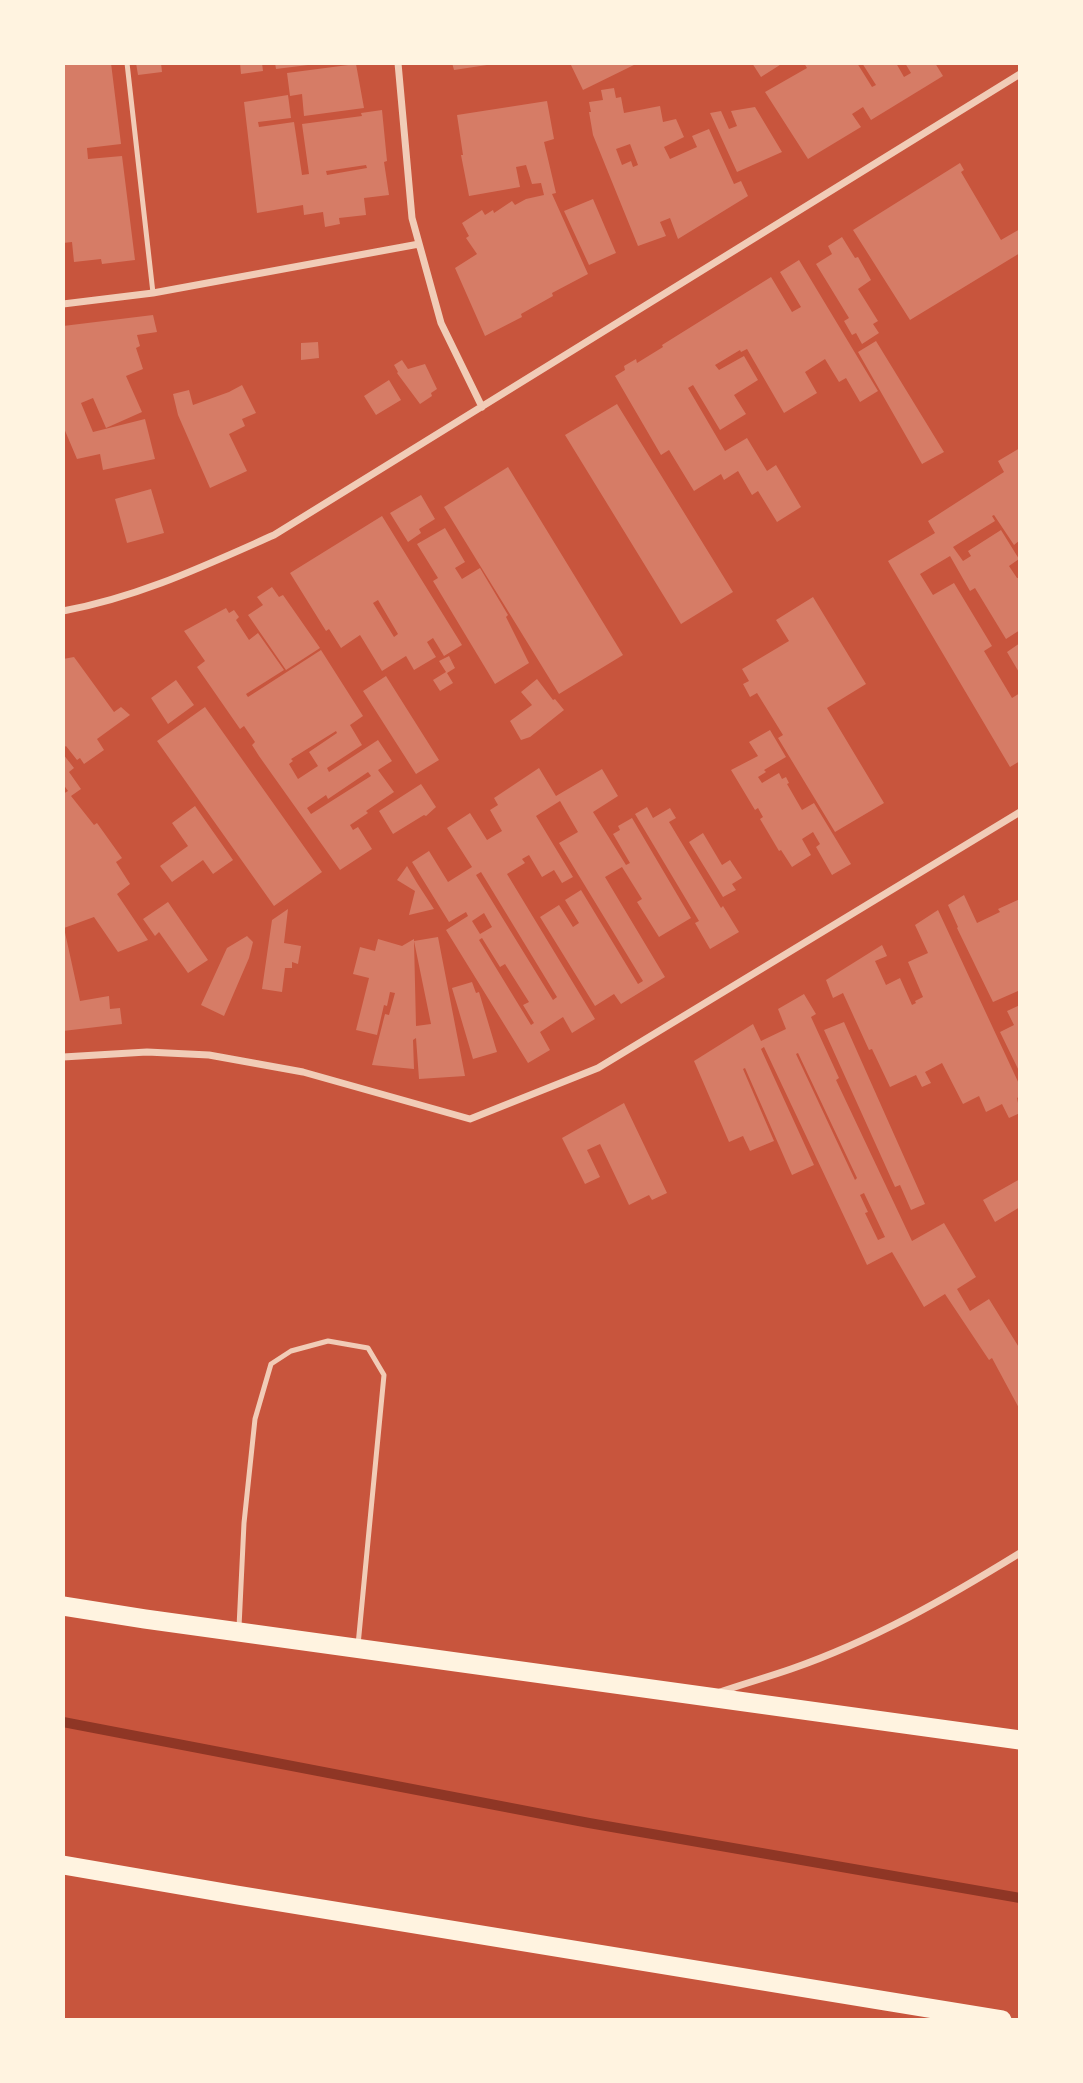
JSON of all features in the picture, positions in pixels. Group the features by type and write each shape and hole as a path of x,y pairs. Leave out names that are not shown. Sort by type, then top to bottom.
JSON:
{"highway":[{"path":"63,1606 1020,1740"},
{"path":"63,1865 1002,2020"}],"street":[{"path":"398,63 412,218 441,323 482,407"},
{"path":"63,611 106,603 181,577 274,535 1020,74"},
{"path":"63,304 153,293 419,244"},
{"path":"63,1057 147,1052 209,1055 303,1072 470,1119 598,1068 1020,813"},
{"path":"707,1696 793,1669 869,1636 951,1595 1020,1553"}],"lane":[{"path":"127,63 153,293"},
{"path":"239,1632 244,1523 255,1419 271,1364 291,1351 328,1341 368,1348 384,1375 358,1648"}],"building":[{"path":"63,63 111,63 121,144 87,148 88,159 122,156 135,260 102,264 101,259 74,262 72,242 63,243"},
{"path":"136,63 161,63 162,72 138,75"},
{"path":"240,63 262,63 263,71 241,74"},
{"path":"275,63 307,63 308,65 276,69"},
{"path":"452,63 486,63 487,65 454,70"},
{"path":"570,63 638,63 583,90"},
{"path":"752,63 783,63 761,77"},
{"path":"804,63 857,63 872,87 876,85 862,63 896,63 904,77 911,73 905,63 935,63 943,76 871,120 863,107 852,114 861,127 808,159 765,92 807,68"},
{"path":"356,64 364,108 304,116 302,94 290,96 287,73"},
{"path":"614,88 616,98 621,97 624,113 660,106 663,122 676,119 684,137 664,147 670,159 697,147 692,136 709,129 734,184 741,181 748,196 678,239 670,218 660,222 666,236 638,246 593,135 589,102 603,100 601,90","holes":["630,144 638,165 633,167 631,161 622,165 616,149"]},
{"path":"288,95 291,118 258,122 259,127 294,122 302,175 309,174 302,124 362,116 361,113 382,110 387,161 384,162 389,195 364,198 366,215 339,218 340,224 325,227 323,212 304,215 303,205 257,213 244,102","holes":["366,165 367,168 327,175 326,171"]},
{"path":"547,101 554,139 544,142 556,193 552,194 588,274 552,293 553,296 521,314 522,317 485,336 455,268 477,254 466,238 469,236 462,223 482,210 485,215 493,210 494,213 512,201 515,205 544,195 541,183 532,184 526,165 516,167 520,187 469,196 457,115"},
{"path":"755,107 782,152 737,172 710,113 721,111 729,129 737,126 731,111"},
{"path":"960,163 964,170 961,172 1001,240 1020,229 1020,253 910,320 853,230"},
{"path":"593,199 616,253 589,265 564,211"},
{"path":"842,237 871,280 858,289 878,321 873,324 879,333 862,344 856,333 852,335 844,321 849,318 816,264 832,254 828,246"},
{"path":"799,260 878,391 860,402 846,378 839,382 825,359 805,372 817,393 784,413 747,349 741,352 740,350 715,365 719,370 744,356 758,380 734,395 746,414 720,430 693,385 688,388 725,451 747,438 767,471 776,465 801,507 777,522 758,491 752,495 738,471 724,480 721,474 694,491 669,450 661,455 615,376 625,370 624,366 636,359 637,363 771,277 792,312 801,307 780,272"},
{"path":"153,315 157,332 137,335 140,346 136,348 143,369 126,376 142,412 106,428 93,398 81,403 93,432 145,419 155,459 103,470 100,454 77,459 63,426 63,326"},
{"path":"876,341 944,452 922,464 858,352"},
{"path":"318,342 319,358 301,360 301,343"},
{"path":"402,360 408,369 425,364 437,389 420,404 397,373 394,365"},
{"path":"389,380 401,400 376,415 364,396"},
{"path":"242,385 256,413 242,419 245,426 229,434 247,471 210,488 178,415 173,394 189,390 193,405"},
{"path":"617,404 733,592 681,624 565,435"},
{"path":"1020,448 1020,540 1014,545 994,515 992,516 995,521 953,547 963,561 971,556 968,551 1001,530 1019,559 1009,566 1017,578 1020,578 1020,630 1006,639 975,588 970,591 950,556 920,574 933,595 954,583 992,646 984,651 1012,698 1020,693 1020,761 1010,767 888,561 935,533 928,521 1004,472 998,461"},
{"path":"508,467 623,655 559,694 444,507"},
{"path":"151,489 164,533 127,543 115,499"},
{"path":"421,495 435,519 419,529 421,533 408,542 390,513"},
{"path":"382,516 462,645 444,656 433,638 427,642 436,657 414,670 406,656 382,671 360,635 341,648 329,629 326,631 290,573","holes":["378,600 398,634 394,637 373,603"]},
{"path":"445,528 465,562 455,568 462,579 480,568 508,615 506,617 529,663 495,684 433,581 438,578 417,544"},
{"path":"272,587 279,597 283,595 320,648 286,670 248,615 263,605 257,597"},
{"path":"813,597 866,684 827,708 884,803 835,832 778,738 783,735 757,693 750,697 743,684 749,681 742,669 789,641 776,620"},
{"path":"226,608 229,613 234,610 239,617 236,620 249,640 258,633 284,670 246,694 248,697 321,650 363,716 350,725 362,745 327,768 329,772 378,740 392,761 378,770 394,792 350,825 353,830 358,827 372,849 340,870 259,756 252,745 255,742 244,726 240,729 197,667 205,661 184,631","holes":["336,731 337,733 309,752 318,766 298,779 289,764 293,761 291,759","368,772 371,776 311,814 307,808 326,795 328,799"]},
{"path":"1020,643 1020,674 1007,652"},
{"path":"449,656 455,668 447,673 453,683 440,691 433,680 446,672 439,661"},
{"path":"74,657 114,712 121,707 130,715 97,739 104,750 84,764 80,758 77,760 66,746 63,748 63,659"},
{"path":"386,676 439,760 416,774 363,691"},
{"path":"537,679 564,710 530,737 521,740 510,721 532,705 521,692"},
{"path":"176,680 194,705 168,724 151,698"},
{"path":"205,707 322,872 274,906 157,741"},
{"path":"770,730 786,757 764,770 766,772 758,777 762,783 779,773 782,779 786,777 789,783 787,784 802,810 814,803 851,864 832,875 816,847 820,844 813,832 802,839 811,855 792,867 760,819 763,817 758,808 755,810 731,770 758,756 749,742"},
{"path":"63,754 74,768 69,772 81,789 71,796 94,825 97,823 122,858 116,862 130,884 117,894 148,940 118,952 94,917 64,928 80,1001 109,996 110,1009 120,1008 122,1024 63,1031 63,794 68,791 63,784"},
{"path":"539,768 556,796 602,769 618,796 593,812 626,865 630,863 613,834 620,830 618,826 632,818 691,918 659,937 637,902 642,899 622,867 605,877 665,977 621,1004 614,994 595,1006 540,917 559,905 573,927 579,923 565,900 581,890 638,984 643,981 559,843 578,832 560,801 536,816 573,877 562,883 554,870 542,877 529,855 522,859 525,863 507,874 595,1019 572,1033 563,1017 540,1032 550,1050 528,1063 446,930 468,916 466,912 449,922 412,862 429,851 448,882 472,867 447,828 470,813 487,840 502,831 490,810 498,805 494,798","holes":["481,872 557,997 553,1000 476,875","484,913 492,927 480,934 472,921","482,938 500,967 505,964 529,1002 523,1005 534,1023 531,1025 479,940"]},
{"path":"421,784 436,807 426,816 393,834 379,811"},
{"path":"195,806 233,860 213,874 203,860 172,882 160,866 188,846 172,823"},
{"path":"647,807 653,818 670,808 676,818 669,822 721,908 723,906 739,932 710,949 695,923 699,921 635,814"},
{"path":"703,833 722,865 730,860 742,878 732,884 736,890 723,897 689,842"},
{"path":"407,866 434,909 409,915 415,891 397,880"},
{"path":"964,895 977,923 1020,899 1020,996 1018,991 993,1002 948,905"},
{"path":"168,902 208,960 188,973 159,932 155,936 143,919"},
{"path":"288,909 284,943 301,946 298,964 292,962 292,968 285,968 282,992 262,989 272,920"},
{"path":"938,910 1020,1086 1020,1096 1017,1098 1020,1113 1009,1118 1002,1104 986,1112 979,1096 963,1104 942,1063 925,1072 931,1083 922,1087 916,1075 890,1087 872,1049 869,1050 843,993 833,998 826,980 882,945 887,956 875,961 886,985 900,978 912,1005 916,1003 915,1001 923,997 908,962 928,953 915,925"},
{"path":"247,936 253,942 249,958 224,1016 201,1005 227,948"},
{"path":"438,937 465,1076 419,1079 416,1038 413,1040 414,1069 372,1065 385,1014 389,1015 395,993 390,992 387,1006 384,1005 377,1035 356,1030 369,978 353,974 360,947 375,951 378,939 402,946 414,941","holes":["414,941 431,1024 416,1026"]},
{"path":"472,982 476,993 479,992 497,1052 473,1059 452,988"},
{"path":"804,994 816,1014 811,1017 839,1078 836,1080 912,1241 944,1223 976,1277 957,1289 970,1311 989,1299 1020,1349 1020,1410 992,1358 989,1360 945,1294 924,1307 892,1252 867,1265 764,1047 761,1049 814,1165 792,1175 745,1068 743,1069 774,1141 750,1151 743,1136 729,1142 694,1061 753,1024 761,1041 786,1029 778,1009","holes":["798,1053 857,1178 855,1180 796,1054","864,1193 885,1237 878,1240 865,1213 868,1212 860,1195"]},
{"path":"1020,1005 1020,1073 1000,1032 1014,1025 1007,1011"},
{"path":"844,1022 925,1204 911,1210 900,1185 895,1187 824,1030"},
{"path":"624,1103 667,1193 652,1200 649,1195 629,1205 600,1144 587,1150 600,1177 585,1184 562,1138"},
{"path":"1020,1179 1020,1207 995,1222 983,1200"}],"waterway":[{"path":"63,1722 589,1823 1020,1898"}]}
